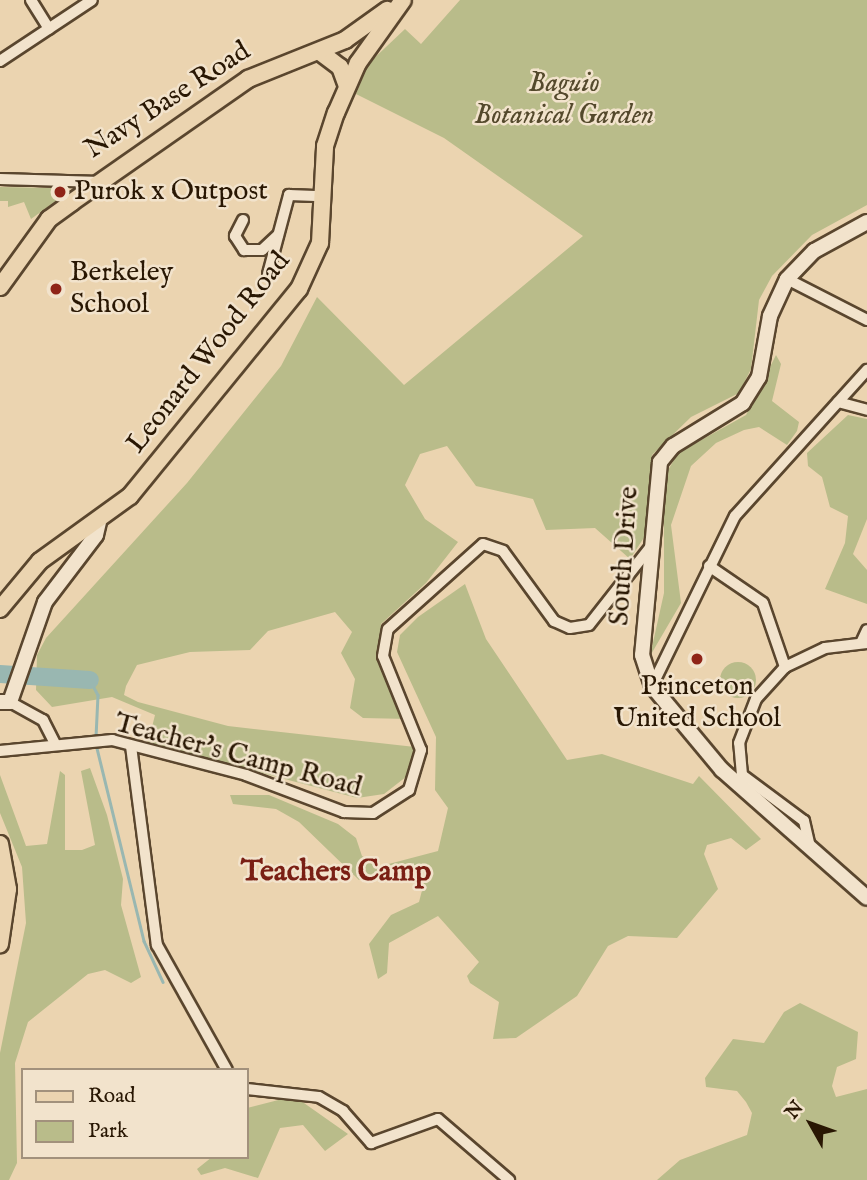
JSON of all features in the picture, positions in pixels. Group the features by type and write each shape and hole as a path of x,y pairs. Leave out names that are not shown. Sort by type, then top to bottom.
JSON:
{"main road":[{"name":"Navy Base Road","path":"101,182 248,79 288,58 320,52 402,1"},
{"name":"Leonard Wood Road","path":"0,609 5,591 40,561 99,522 130,496 299,289 320,243 326,146 348,86 402,1"},
{"path":"320,52 340,67 348,86"},
{"path":"0,287 49,219 101,182"},
{"name":"South Drive","path":"867,222 820,247 788,279 770,316 752,391 732,413 673,446 660,462 642,655 652,686 736,785 867,898"},
{"path":"5,702 45,602 96,536 99,522"},
{"path":"0,844 8,889 0,944"}],"street":[{"path":"31,0 49,29"},
{"path":"0,61 92,0"},
{"name":"Navy Base Road","path":"0,179 101,182"},
{"path":"268,274 292,191 322,196"},
{"path":"243,220 235,236 244,250 262,250 278,235"},
{"path":"788,279 867,320"},
{"path":"652,686 709,566 747,500 790,462 867,370"},
{"path":"842,398 867,410"},
{"name":"Teacher's Camp Road","path":"0,751 112,740 246,775 344,812 388,809 409,790 421,750 383,656 388,629 483,544 503,551 546,614 580,628 606,610 653,543"},
{"path":"709,566 763,603 785,667"},
{"path":"810,847 804,821 737,766 749,712 785,667 825,648 864,643 867,630"},
{"path":"5,702 43,720 56,745"},
{"path":"131,746 157,945 226,1068"},
{"path":"248,1089 320,1097 343,1111 371,1143 438,1119 509,1180"}],"green space":[{"name":"Baguio Botanical Garden","path":"460,0 867,0 867,205 812,235 772,276 759,300 751,369 739,393 691,417 652,455 645,536 630,559 595,528 546,530 533,499 476,486 447,446 420,454 405,485 425,519 458,542 426,583 381,624 380,661 409,719 363,718 350,708 355,679 341,653 352,632 335,612 268,631 250,650 190,652 137,665 126,686 124,695 138,702 228,726 415,747 411,773 384,794 357,798 148,743 155,715 112,697 52,707 36,690 37,655 46,638 187,483 281,366 317,297 404,385 583,236 444,138 356,94 368,64 405,29 421,44"},
{"path":"0,187 54,188 60,198 31,219 24,202 8,207 8,201 0,201"},
{"path":"776,355 781,364 772,401 799,422 797,431 787,445 759,427 744,430 716,443 691,466 671,525 681,603 650,656 664,593 664,477 678,453 746,415"},
{"path":"848,415 867,419 867,519 853,554 867,570 867,604 825,589 845,543 848,516 830,507 822,477 808,466 807,453"},
{"path":"465,584 486,639 567,760 602,754 693,784 699,776 761,839 746,850 731,838 707,845 704,854 718,889 677,938 628,936 608,946 577,996 516,1038 493,1039 499,1002 470,983 467,976 479,962 438,916 389,943 387,973 378,979 369,944 391,915 419,902 427,871 419,865 359,880 299,822 276,809 233,804 230,795 269,795 338,824 356,838 362,856 381,866 438,851 448,808 435,790 436,737 397,652 400,635 418,617"},
{"path":"738,662 751,667 756,680 751,693 738,698 725,693 720,680 725,667"},
{"path":"90,768 107,815 123,879 121,905 141,977 131,983 105,970 88,974 28,1022 15,1063 17,1163 9,1180 0,1180 0,1053 26,923 22,867 0,813 0,775 26,846 47,844 60,771 65,775 65,850 82,850 95,845 81,771"},
{"path":"800,1003 858,1032 856,1059 837,1067 832,1086 836,1097 867,1089 867,1180 657,1180 680,1160 747,1135 752,1113 746,1102 737,1091 706,1087 705,1078 733,1039 764,1043 784,1012"},
{"path":"294,1096 348,1134 325,1151 303,1125 280,1128 258,1178 225,1168 201,1175 197,1169 210,1159 248,1159 248,1108"}],"waterway":[{"path":"0,674 90,680"},
{"path":"90,680 98,695 96,737"},
{"path":"96,744 144,941 163,982"}],"place":[{"name":"Purok x Outpost","path":"60,192"},
{"name":"Berkeley School","path":"56,289"},
{"name":"Princeton United School","path":"697,659"}],"district":[{"name":"Teachers Camp","path":"336,872"}]}
